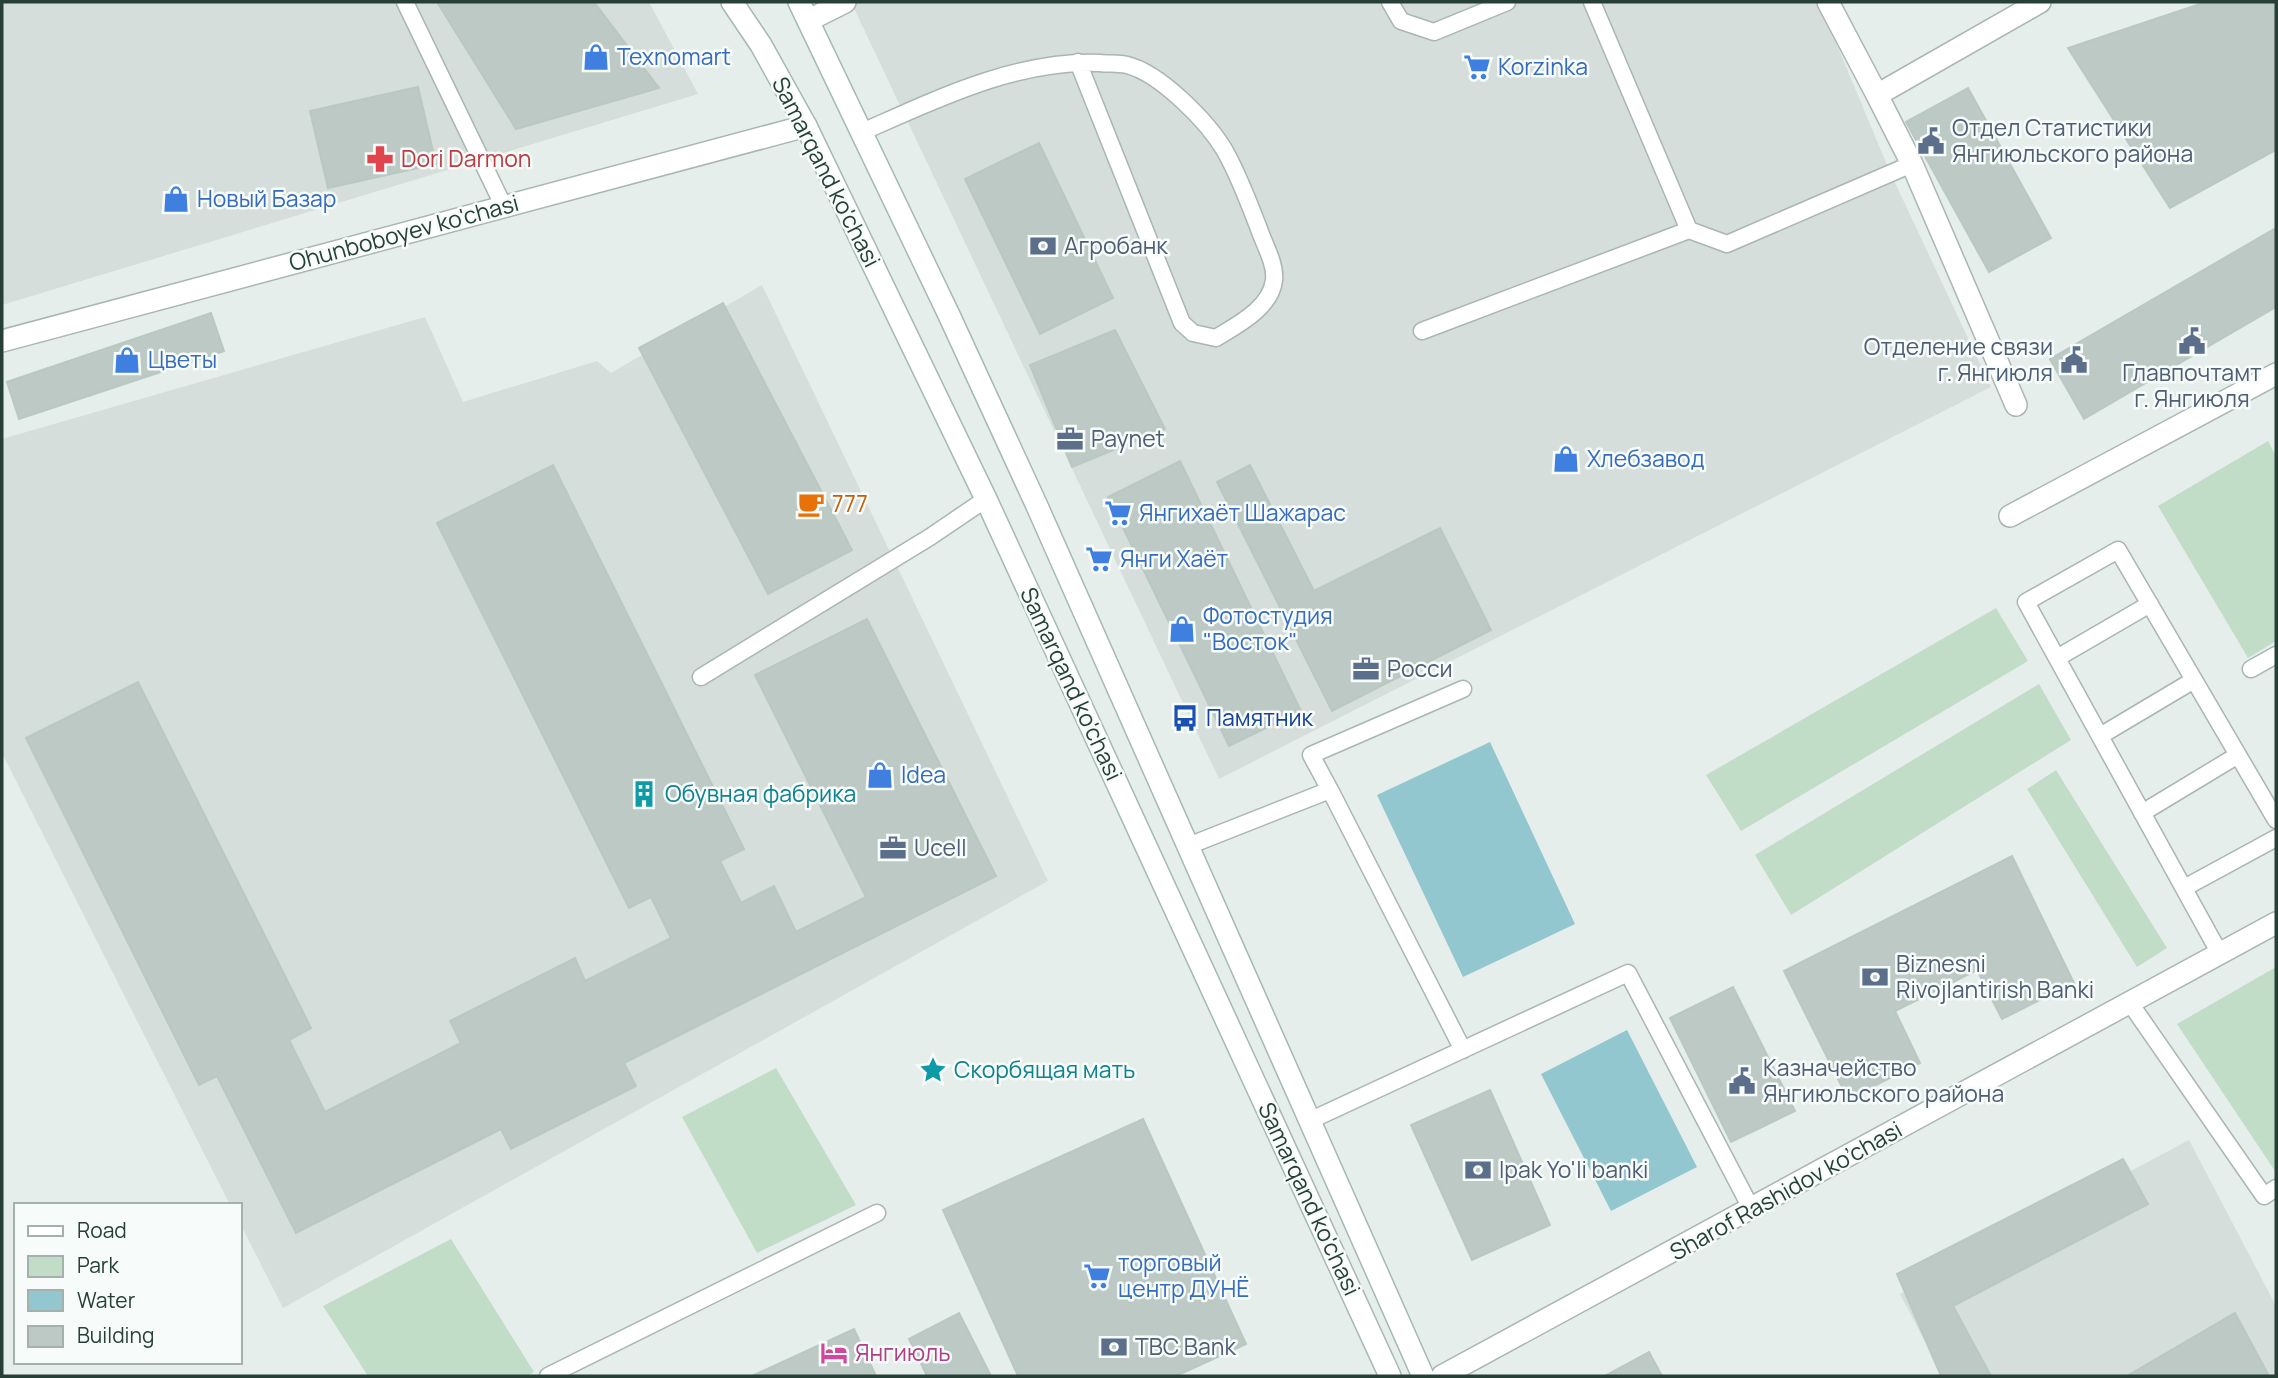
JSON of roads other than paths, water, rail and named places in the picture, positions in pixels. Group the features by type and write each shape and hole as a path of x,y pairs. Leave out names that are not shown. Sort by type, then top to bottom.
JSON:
{"main road":[{"name":"Samarqand ko'chasi","path":"732,2 761,45 806,126 986,499 1390,1376"},
{"path":"804,11 845,2"},
{"path":"1828,2 1912,164 2016,405"},
{"path":"1877,95 2040,2"},
{"name":"Samarqand ko'chasi","path":"804,11 1042,518 1423,1376"},
{"name":"Ohunboboyev ko'chasi","path":"2,341 806,126"},
{"path":"2010,516 2276,374"},
{"name":"Sharof Rashidov ko’chasi","path":"1442,1376 2276,923"}],"lane":[{"path":"405,2 504,207"},
{"path":"1390,2 1401,21 1434,32 1507,2"},
{"path":"1592,2 1689,230"},
{"path":"862,132 947,94 1032,69 1078,62 1126,65 1157,78 1186,104 1224,149 1243,189 1275,279 1268,298 1245,320 1216,338 1193,333 1182,323 1078,62"},
{"path":"1422,331 1689,230 1727,244 1912,164"},
{"path":"701,677 930,537 986,499"},
{"path":"2220,954 2026,603 2118,550 2276,820"},
{"path":"2057,658 2150,604"},
{"path":"2251,669 2276,655"},
{"path":"2100,736 2194,680"},
{"path":"1463,689 1311,755 1463,1050"},
{"path":"2142,813 2238,755"},
{"path":"1188,846 1330,789"},
{"path":"2184,888 2276,838"},
{"path":"1310,1121 1628,973 1752,1210"},
{"path":"2130,1003 2263,1196 2276,1188"},
{"path":"548,1376 877,1213"}],"water":[{"path":"1490,742 1575,924 1463,977 1377,795"},
{"path":"1627,1030 1697,1167 1611,1211 1541,1074"}],"place":[{"name":"Texnomart","path":"596,57"},
{"name":"Korzinka","path":"1477,67"},
{"name":"Отдел Статистики Янгиюльского района","path":"1931,141"},
{"name":"Dori Darmon","path":"380,159"},
{"name":"Новый Базар","path":"176,199"},
{"name":"Агробанк","path":"1043,246"},
{"name":"Главпочтамт г. Янгиюля","path":"2192,341"},
{"name":"Цветы","path":"127,360"},
{"name":"Отделение связи г. Янгиюля","path":"2074,360"},
{"name":"Paynet","path":"1070,439"},
{"name":"Хлебзавод","path":"1566,459"},
{"name":"777","path":"811,504"},
{"name":"Янгихаёт Шажарас","path":"1118,513"},
{"name":"Янги Хаёт","path":"1099,559"},
{"name":"Фотостудия \"Восток\"","path":"1182,629"},
{"name":"Росси","path":"1366,669"},
{"name":"Памятник","path":"1185,718"},
{"name":"Idea","path":"880,775"},
{"name":"Обувная фабрика","path":"644,794"},
{"name":"Ucell","path":"893,848"},
{"name":"Biznesni Rivojlantirish Banki","path":"1875,977"},
{"name":"Скорбящая мать","path":"933,1070"},
{"name":"Казначейство Янгиюльского района","path":"1742,1081"},
{"name":"Ipak Yo'li banki","path":"1478,1170"},
{"name":"торговый центр ДУНЁ","path":"1097,1276"},
{"name":"TBC Bank","path":"1114,1347"},
{"name":"Янгиюль","path":"834,1353"}]}
